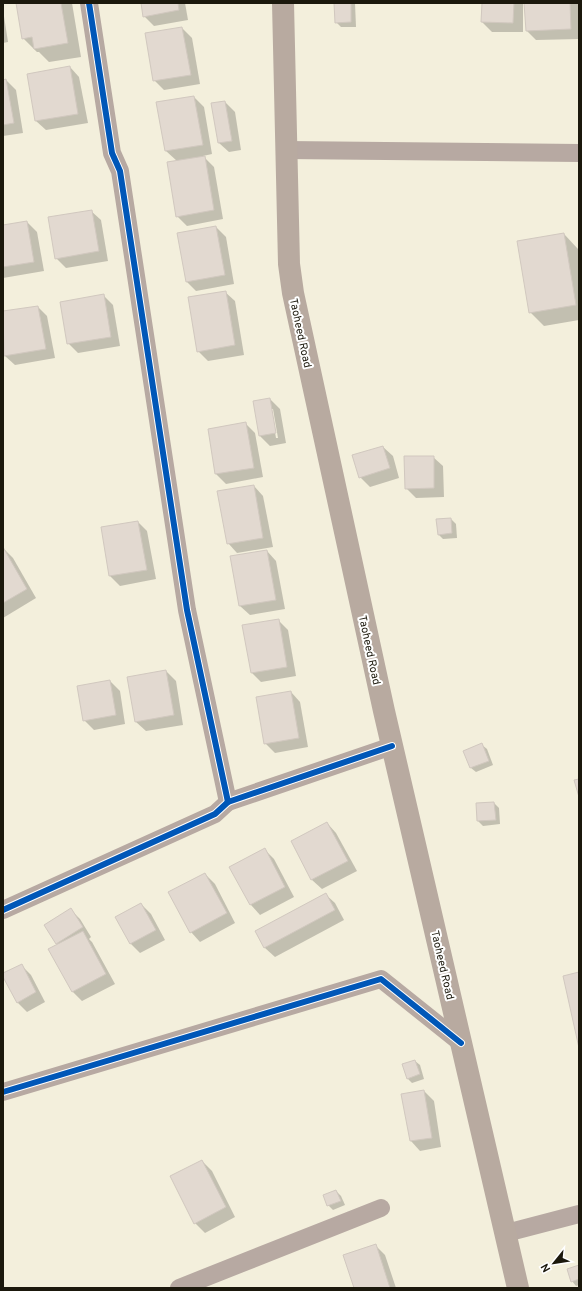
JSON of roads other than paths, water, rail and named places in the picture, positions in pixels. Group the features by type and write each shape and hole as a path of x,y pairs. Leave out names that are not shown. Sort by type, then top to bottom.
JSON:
{"main road":[{"name":"Taoheed Road","path":"283,3 289,264 293,293 392,746 518,1288"}],"street":[{"path":"89,3 112,153 120,171 187,610 228,802"},
{"path":"286,150 579,153"},
{"path":"3,910 214,814 228,802 392,746"},
{"path":"3,1092 380,979 461,1043"},
{"path":"179,1288 381,1208"},
{"path":"506,1233 579,1214"}]}
